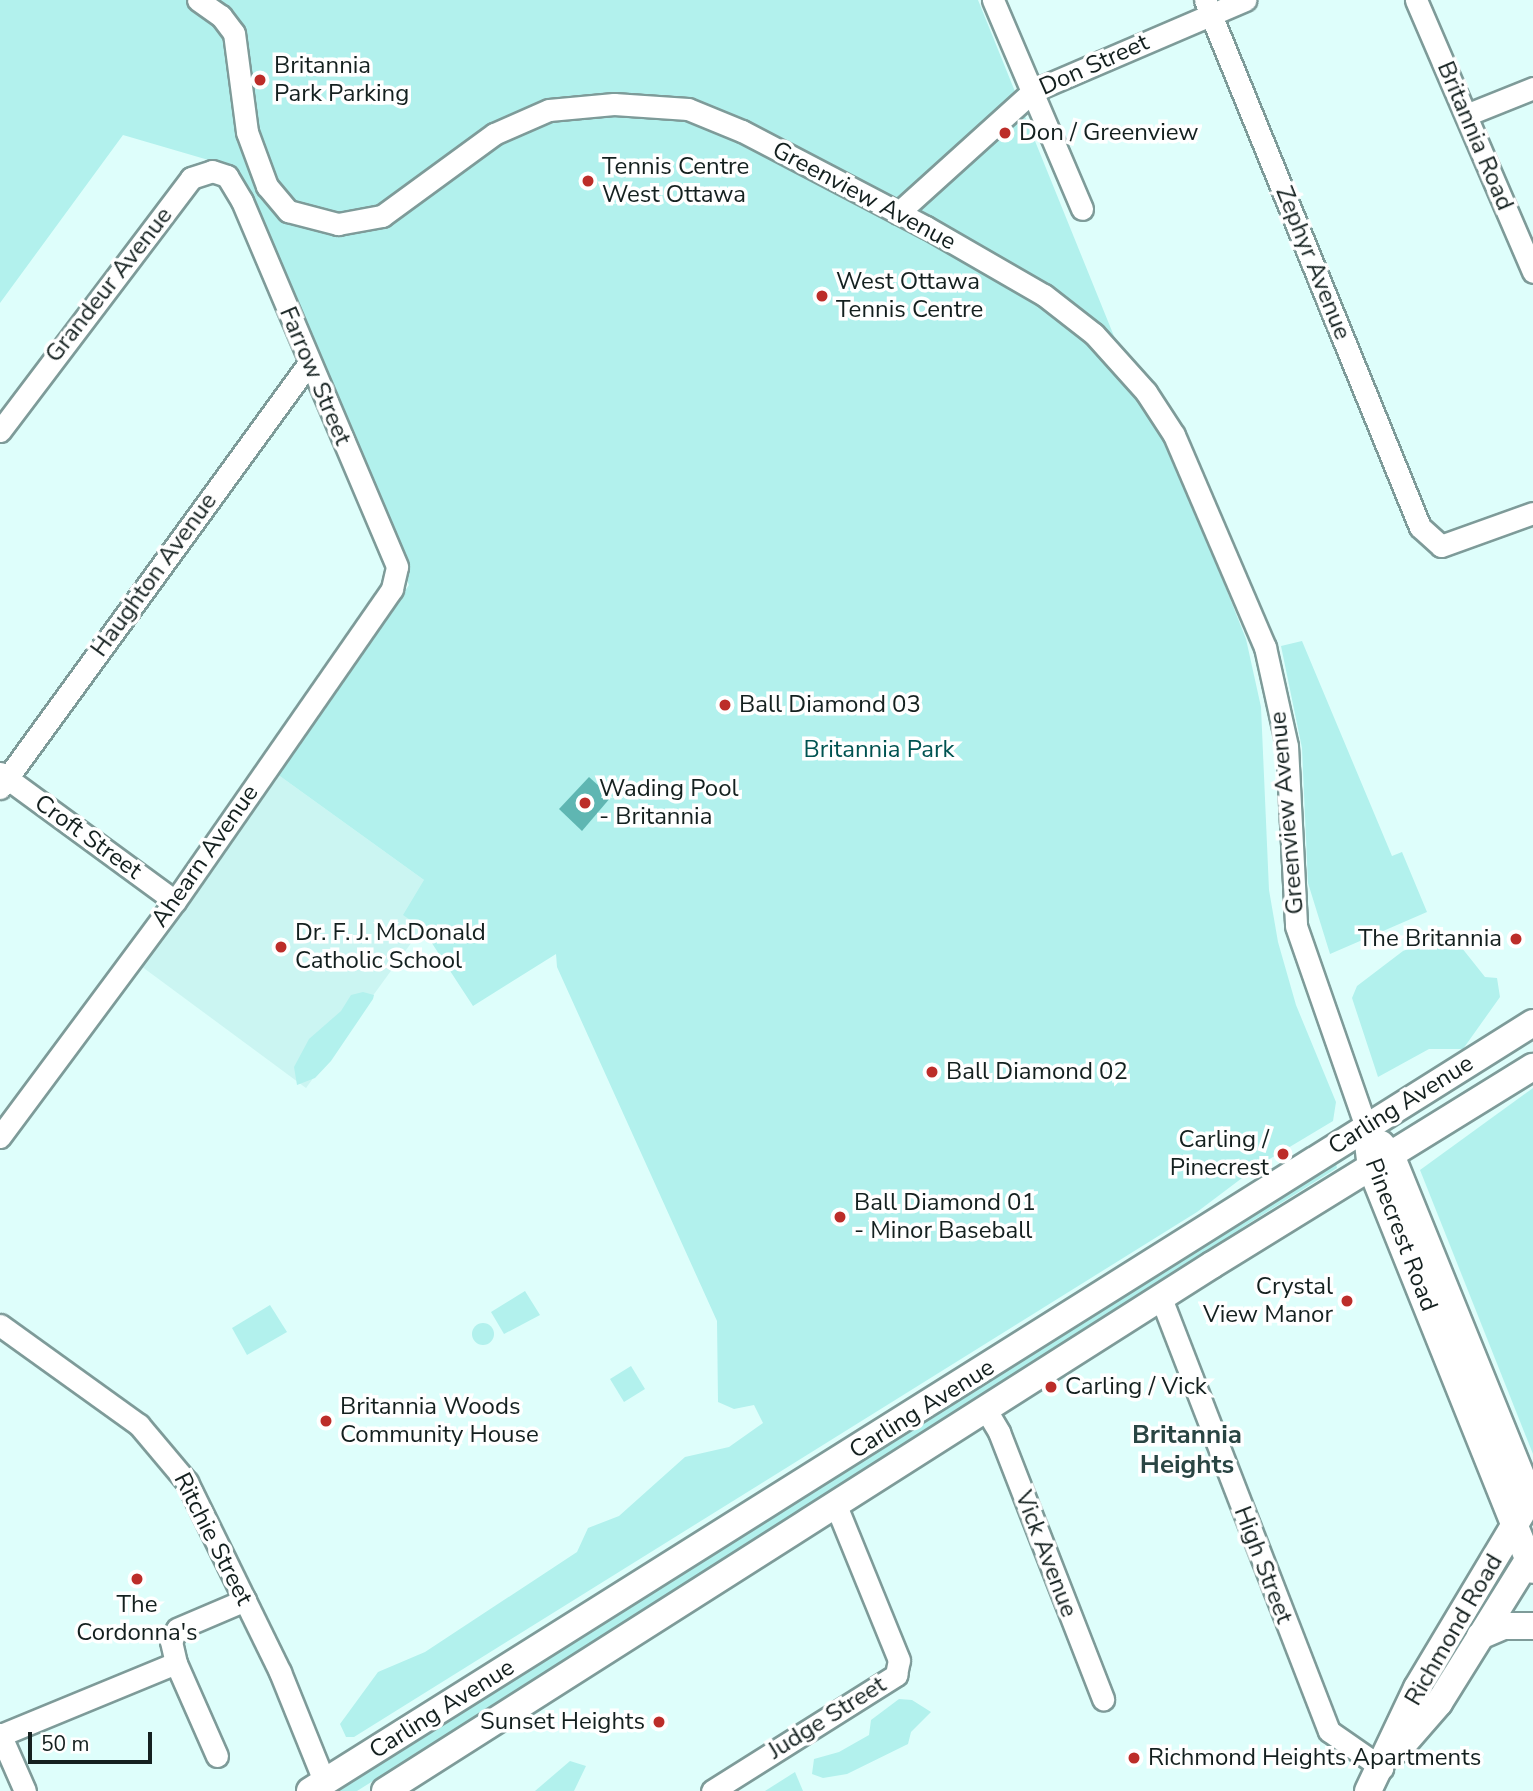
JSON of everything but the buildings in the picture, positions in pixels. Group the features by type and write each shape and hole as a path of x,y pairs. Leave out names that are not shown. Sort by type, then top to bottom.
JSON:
{"main road":[{"name":"Carling Avenue","path":"317,1786 1533,1023"},
{"name":"Carling Avenue","path":"384,1791 1161,1298 1533,1067"},
{"name":"Pinecrest Road","path":"1366,1127 1532,1499"},
{"name":"Pinecrest Road","path":"1381,1162 1531,1561"},
{"name":"Richmond Road","path":"1382,1769 1417,1688 1532,1499"},
{"name":"Richmond Road","path":"1368,1791 1382,1769 1438,1703 1531,1561"},
{"path":"1480,1636 1504,1626 1533,1626"}],"street":[{"name":"Greenview Avenue","path":"198,0 221,16 234,33 247,132 267,186 288,211 313,220 363,223 382,216 494,134 549,110 614,104 688,109 743,131 898,213 1064,308 1134,377 1178,443 1269,662 1287,746 1296,926 1366,1127"},
{"path":"993,0 1082,209"},
{"name":"Don Street","path":"898,213 1033,91 1208,7 1245,0"},
{"name":"Britannia Road","path":"1416,0 1533,272"},
{"name":"Zephyr Avenue","path":"1208,7 1420,527 1441,546 1533,513"},
{"path":"1466,115 1533,88"},
{"name":"Grandeur Avenue","path":"0,431 191,178 212,172 227,176 233,186"},
{"name":"Farrow Street","path":"233,186 397,567"},
{"name":"Haughton Avenue","path":"2,780 309,363"},
{"name":"Ahearn Avenue","path":"0,1137 175,901 392,589 397,567"},
{"name":"Croft Street","path":"2,780 175,901"},
{"name":"High Street","path":"1161,1298 1329,1731 1382,1769"},
{"name":"Ritchie Street","path":"0,1325 139,1425 165,1452 187,1482 280,1672 317,1786"},
{"name":"Vick Avenue","path":"986,1410 999,1432 1103,1699"},
{"name":"Judge Street","path":"712,1791 896,1675 899,1660 836,1506"},
{"path":"217,1756 176,1663 171,1641 177,1629 245,1600"},
{"path":"26,1791 0,1734 176,1663"}],"shaded area":[{"name":"Dr. F. J. McDonald Catholic School","path":"277,774 424,880 422,928 306,1088 141,966"},
{"name":"Wading Pool - Britannia","path":"589,777 611,797 582,831 559,809"}],"green space":[{"name":"Britannia Park","path":"0,0 978,0 1139,398 1164,440 1214,558 1246,639 1261,707 1269,890 1278,942 1296,1005 1336,1102 1333,1121 1258,1166 1197,1212 354,1737 346,1737 340,1724 378,1672 425,1652 577,1552 588,1528 619,1516 685,1457 729,1447 763,1423 754,1405 734,1409 718,1402 717,1321 557,967 556,954 473,1006 422,928 403,915 424,880 277,774 409,585 229,166 123,135 0,303"},
{"path":"1302,641 1392,856 1402,852 1427,912 1330,954 1308,883 1302,748 1281,646"},
{"path":"1450,933 1485,977 1497,978 1500,997 1463,1049 1429,1049 1378,1077 1352,998 1357,986 1403,951"},
{"path":"363,992 374,995 373,999 331,1061 315,1078 297,1085 294,1067 309,1039 341,1011 351,995"},
{"path":"1533,1088 1533,1454 1420,1170"},
{"path":"1336,1164 1337,1168 1243,1227 1219,1248 357,1791 336,1791 1326,1165"},
{"path":"525,1291 540,1315 504,1334 491,1312"},
{"path":"270,1305 287,1332 247,1355 232,1328"},
{"path":"483,1323 491,1326 494,1334 491,1342 483,1345 475,1342 472,1334 475,1326"},
{"path":"631,1366 645,1389 624,1402 610,1379"},
{"path":"899,1699 912,1700 931,1712 911,1732 908,1744 847,1774 823,1778 812,1774 814,1759 839,1752 869,1735 871,1720"},
{"path":"570,1761 586,1766 574,1791 535,1791"},
{"path":"795,1772 803,1791 765,1791"}],"place":[{"name":"Britannia Park Parking","path":"260,80"},
{"name":"Don / Greenview","path":"1005,133"},
{"name":"Tennis Centre West Ottawa","path":"588,181"},
{"name":"West Ottawa Tennis Centre","path":"822,296"},
{"name":"Ball Diamond 03","path":"725,705"},
{"name":"Wading Pool - Britannia","path":"585,803"},
{"name":"The Britannia","path":"1516,939"},
{"name":"Dr. F. J. McDonald Catholic School","path":"281,947"},
{"name":"Ball Diamond 02","path":"932,1072"},
{"name":"Carling / Pinecrest","path":"1283,1154"},
{"name":"Ball Diamond 01 - Minor Baseball","path":"840,1217"},
{"name":"Crystal View Manor","path":"1347,1301"},
{"name":"Carling / Vick","path":"1051,1387"},
{"name":"Britannia Woods Community House","path":"326,1421"},
{"name":"The Cordonna's","path":"137,1579"},
{"name":"Sunset Heights","path":"659,1722"},
{"name":"Richmond Heights Apartments","path":"1134,1758"}],"district":[{"name":"Britannia Heights","path":"1187,1450"}]}
